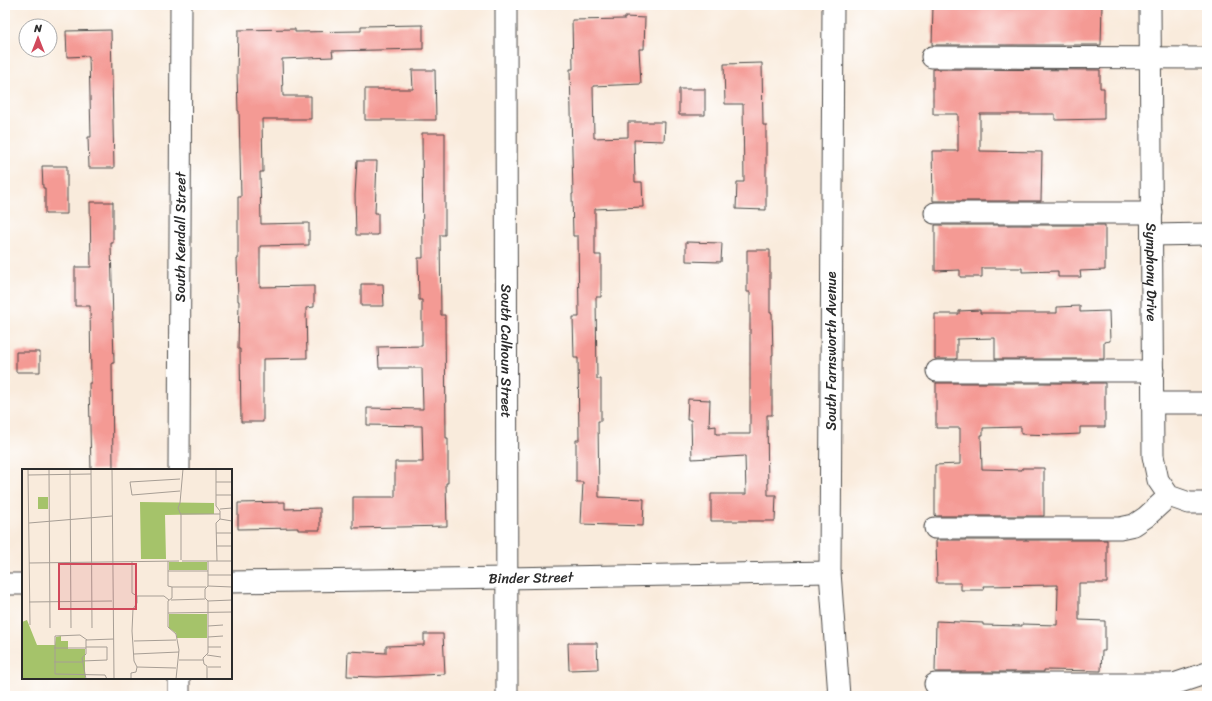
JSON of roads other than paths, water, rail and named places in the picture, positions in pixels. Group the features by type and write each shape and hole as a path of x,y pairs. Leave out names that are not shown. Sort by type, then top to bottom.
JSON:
{"street":[{"name":"South Kendall Street","path":"179,469 181,5"},
{"name":"South Calhoun Street","path":"506,5 507,696"},
{"name":"South Farnsworth Avenue","path":"833,5 830,572 839,696"},
{"name":"Symphony Drive","path":"1150,5 1153,456 1158,480 1169,496"},
{"path":"932,58 1207,58"},
{"path":"935,213 1152,213"},
{"path":"1152,235 1207,234"},
{"path":"937,371 1152,371"},
{"path":"1153,403 1207,403"},
{"path":"935,528 1120,528 1134,525 1146,517 1169,496 1189,503 1207,503"},
{"name":"Binder Street","path":"232,582 830,572"},
{"path":"5,584 22,584"},
{"path":"935,684 1168,690 1207,673"},
{"path":"179,679 179,696"}]}
